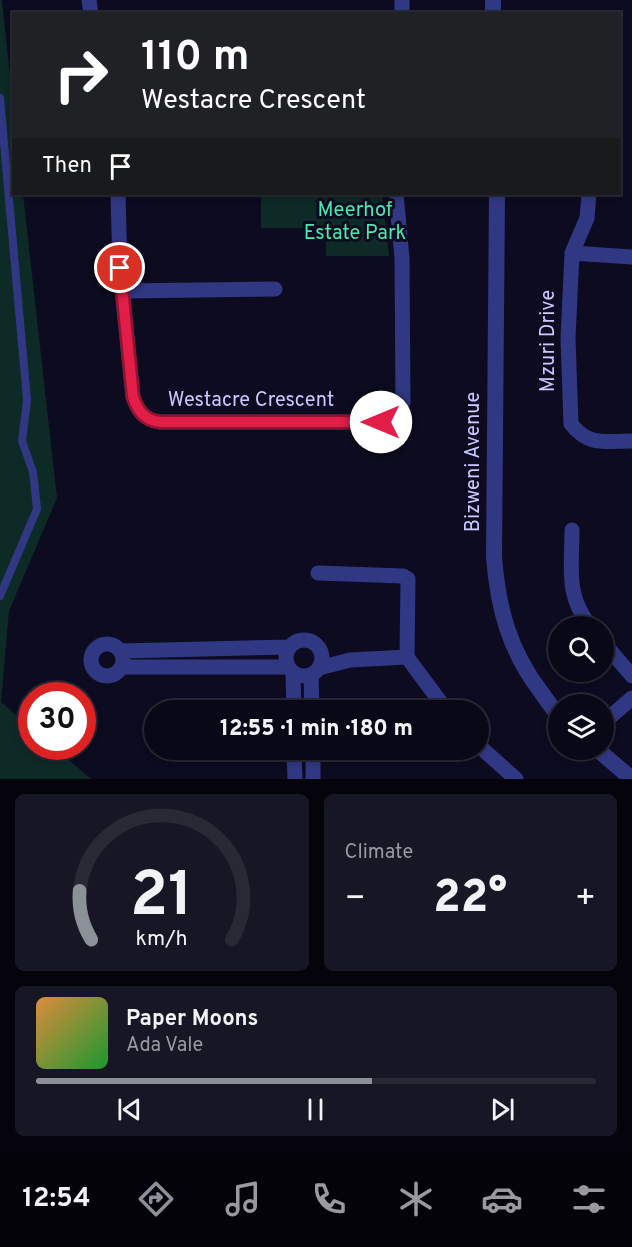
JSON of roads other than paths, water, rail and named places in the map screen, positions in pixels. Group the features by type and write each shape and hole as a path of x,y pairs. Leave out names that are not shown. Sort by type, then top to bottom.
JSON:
{"street":[{"name":"Westacre Crescent","path":"118,195 122,291 133,397 138,410 152,421 368,422 390,419 401,409 403,403 402,258 396,195"},
{"name":"Bizweni Avenue","path":"497,195 494,534 496,586 502,616 517,654 548,701"},
{"name":"Mzuri Drive","path":"589,195 587,218 572,253 568,338 571,424 579,435 591,440 632,441"},
{"path":"572,253 632,257"},
{"path":"122,291 275,289"},
{"path":"572,530 573,598 582,616"},
{"path":"318,573 403,576 408,581 407,657 439,700"},
{"path":"293,700 291,670 286,658 290,648 304,640 315,644 320,650 322,659 315,672 313,700"},
{"path":"102,644 112,644 121,651 124,659 122,667 114,674 104,676 95,670 91,661 94,651 102,644"},
{"path":"121,651 290,648"},
{"path":"320,650 350,660"},
{"path":"614,655 632,676"},
{"path":"122,667 291,670 304,676 350,660 407,657"},
{"path":"614,714 631,700"},
{"path":"489,756 516,779"},
{"path":"294,760 295,779"},
{"path":"313,760 313,779"},
{"path":"610,760 632,779"}],"lane":[{"path":"0,98 27,400 22,441 33,472 37,509 0,596"}],"park label":[{"name":"Meerhof Estate Park","path":"355,222"}]}
